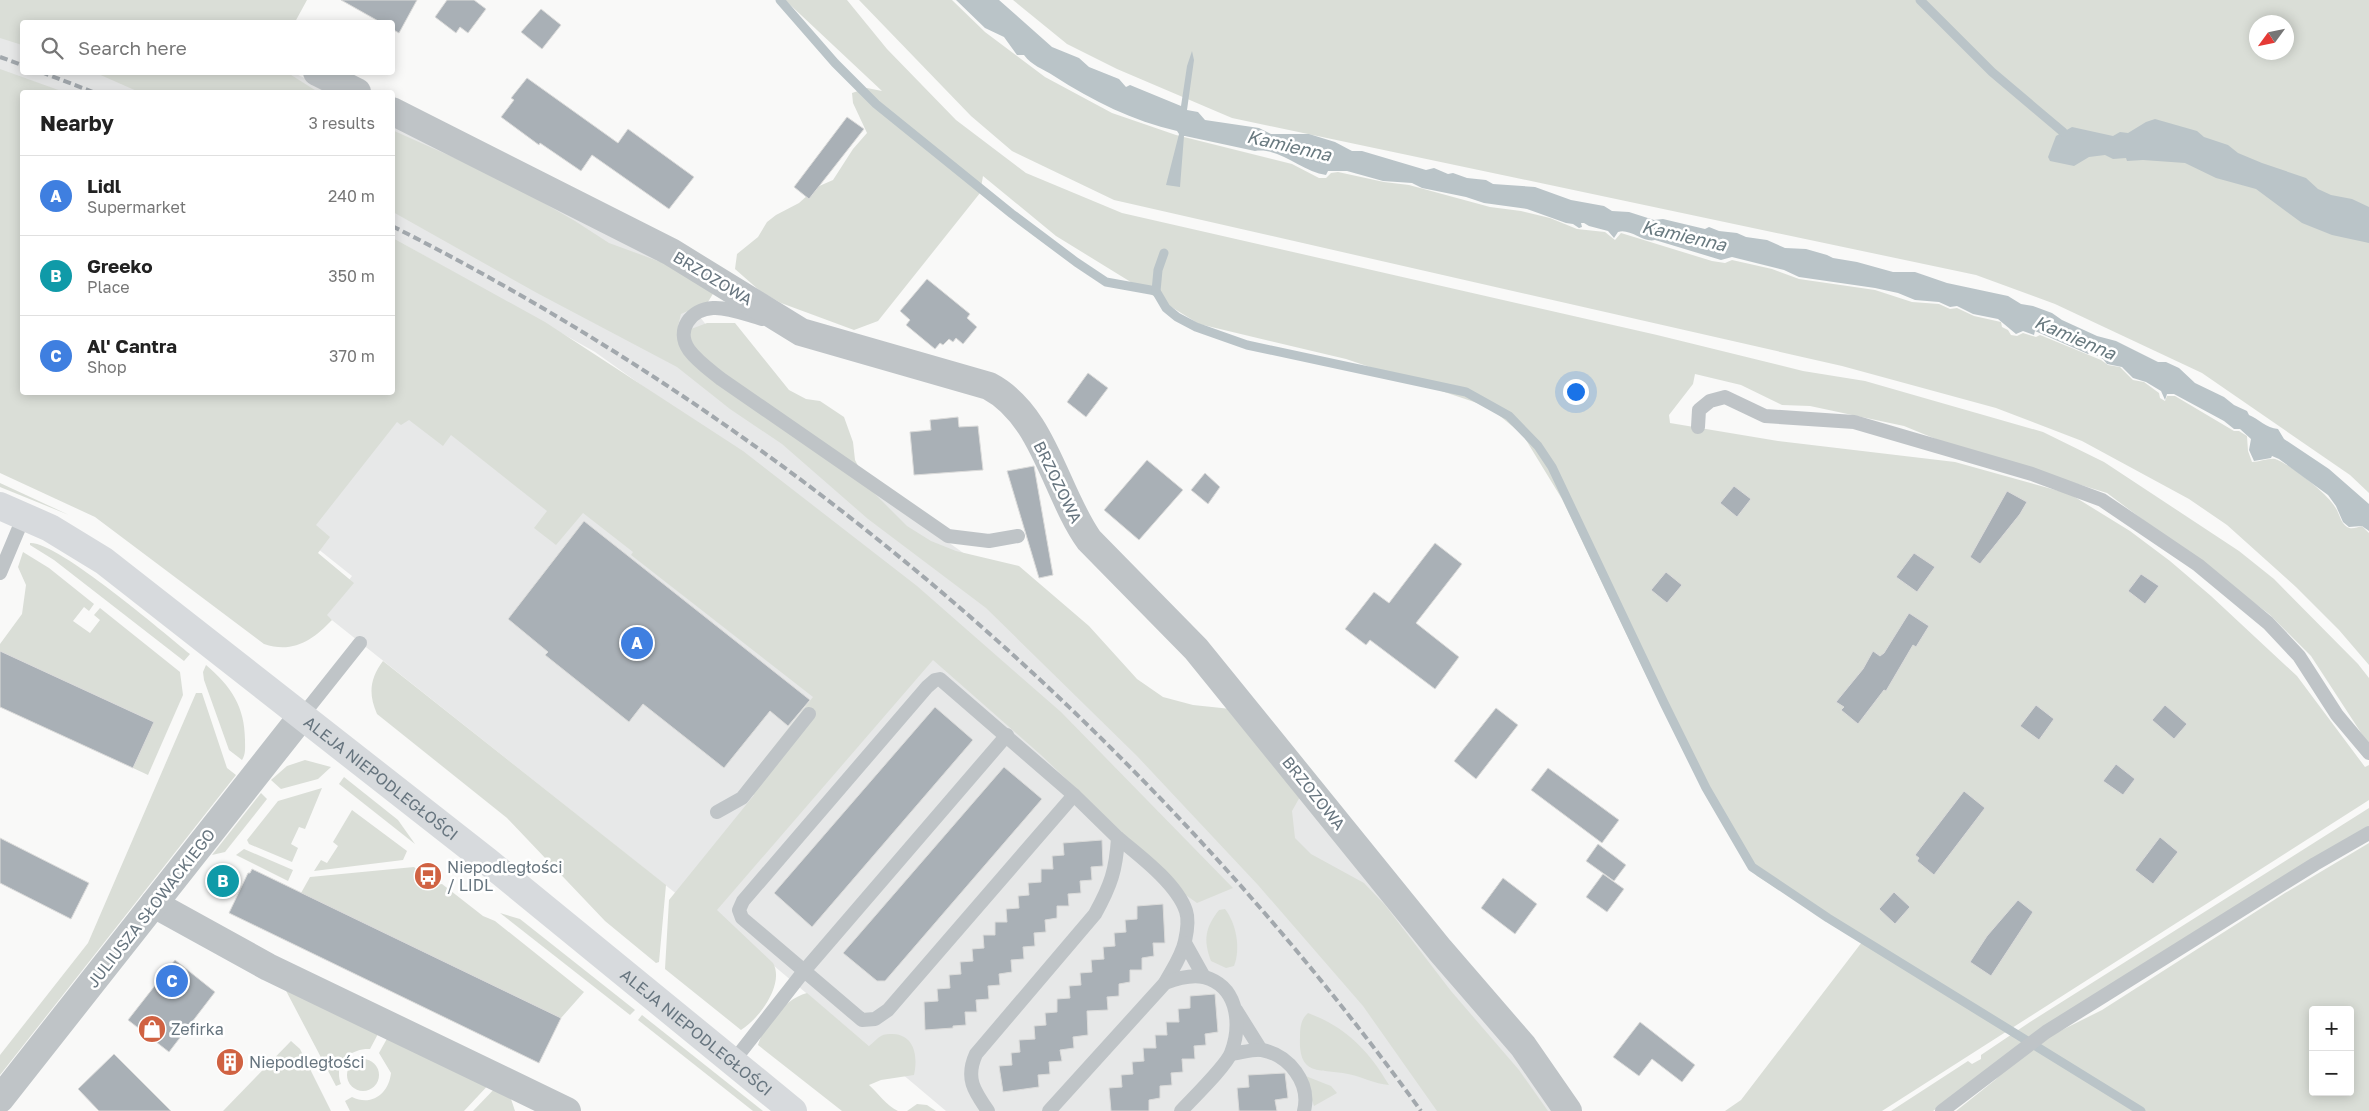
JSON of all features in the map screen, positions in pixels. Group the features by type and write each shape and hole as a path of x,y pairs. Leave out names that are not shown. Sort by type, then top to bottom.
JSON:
{"street":[{"path":"323,75 353,90"},
{"name":"BRZOZOWA","path":"395,113 671,252 801,332 989,386 1004,394 1021,411 1047,456 1075,520 1089,540 1196,648 1440,950 1522,1046 1568,1111"},
{"name":"ALEJA NIEPODLEGŁOŚCI","path":"12,511 75,542 104,560 487,861 793,1111"},
{"name":"JULIUSZA SŁOWACKIEGO","path":"0,1100 302,716"},
{"path":"154,904 268,967 567,1111"}],"lane":[{"path":"801,332 738,312 714,308 700,310 688,319 683,334 688,348 698,360 720,379 948,536 989,541 1018,536"},
{"path":"1698,427 1699,410 1710,401 1725,397 1766,416 1837,419 1861,423 2086,492 2119,510 2198,565 2268,623 2299,656 2337,715 2369,753"},
{"path":"0,573 12,511"},
{"path":"302,716 360,643"},
{"path":"1049,1111 1165,983 1185,943 1188,919 1181,899 1141,856 1118,838 1074,795 945,681 938,678 927,687 740,905 739,910 742,918 862,1020 880,1017 1074,795"},
{"path":"717,812 742,798 809,714"},
{"path":"732,1063 804,971 1007,735"},
{"path":"1942,1111 2046,1032 2315,864 2369,833"},
{"path":"988,1111 974,1090 971,1065 976,1054 1095,914 1116,868 1118,838"},
{"path":"1185,943 1204,977"},
{"path":"1165,983 1187,977 1204,977 1211,980 1222,988 1261,1050"},
{"path":"1182,1111 1231,1054 1237,1024 1236,1010"},
{"path":"1231,1054 1261,1050 1286,1061 1297,1072 1303,1090 1304,1111"}],"shaded area":[{"path":"0,0 20,20 20,75 298,75 330,90 51,90 0,72"},
{"path":"0,0 307,0 296,20 20,20 20,44 0,38"},
{"path":"785,0 847,0 887,49 956,120 1026,173 1122,213 1657,335 1803,371 1865,381 2043,432 2104,462 2239,551 2274,579 2358,664 2369,678 2369,745 2311,656 2269,614 2107,493 1953,446 1904,426 1810,406 1782,405 1741,385 1695,374 1693,384 1669,415 1670,423 1778,441 1955,462 2070,494 2130,531 2170,561 2211,596 2297,676 2365,767 2369,765 2369,800 1882,1111 1725,1111 1741,1100 1862,942 1757,876 1748,866 1707,795 1647,677 1562,499 1523,435 1489,407 1346,359 1199,324 1056,236 983,176 980,193 878,321 854,330 781,303 760,291 735,269 737,254 758,237 767,222 776,215 799,203 817,187 833,180 853,149 867,133 853,103 852,93 867,88 882,91"},
{"path":"859,0 952,0 985,32 1045,77 1112,113 1176,135 1292,164 1319,178 1326,178 1331,173 1338,172 1384,182 1409,185 1490,207 1521,211 1550,218 1577,229 1605,232 1615,240 1621,233 1712,261 1725,263 1732,260 1772,269 1799,279 1875,290 1912,302 1939,304 1950,309 1957,308 1974,316 2001,322 2002,327 2008,330 2011,335 2017,336 2023,333 2036,337 2040,335 2101,360 2108,365 2120,367 2133,380 2144,382 2159,393 2160,398 2165,401 2167,396 2175,396 2234,431 2239,431 2247,436 2248,451 2252,462 2275,459 2282,462 2308,480 2331,501 2347,527 2362,526 2369,533 2369,665 2339,630 2296,587 2227,525 2189,499 2082,441 1996,408 1842,366 1114,200 1012,151 971,116"},
{"path":"1013,0 2369,0 2369,493 2350,475 2202,373 2055,304 1976,275 1232,118 1117,69 1067,44"},
{"path":"0,69 58,90 20,90 20,395 395,395 395,239 545,322 743,451 917,586 1061,712 1233,888 1197,903 1180,891 1150,859 1041,755 933,660 717,910 773,963 776,971 776,981 768,1000 755,1018 741,1030 665,969 669,900 754,795 743,786 813,697 631,555 633,552 583,513 556,545 534,528 547,511 451,435 443,446 409,420 401,425 397,422 316,525 330,537 318,553 354,583 327,615 332,620 317,634 293,646 274,647 264,644 95,517 0,473"},
{"path":"101,75 291,75 315,90 134,90"},
{"path":"395,123 651,254 784,425 962,552 1175,751 1306,797 1514,1056 1554,1111 946,1111 710,912 931,641 689,419 595,352 395,239"},
{"path":"395,131 502,179 609,243 680,269 714,292 708,302 681,314 678,326 691,329 707,323 735,323 789,390 806,399 820,401 844,417 853,442 855,460 870,489 907,526 931,541 956,551 1019,566 1089,626 1137,679 1163,697 1193,705 1231,709 1301,795 1292,811 1295,838 1311,854 1364,883 1385,905 1451,991 1519,1070 1548,1111 1437,1111 1363,1006 1258,885 1137,756 986,608 868,519 782,444 730,409 677,367 537,293 395,213"},
{"path":"427,384 842,711 693,907 323,613 352,576 303,537"},
{"path":"0,483 69,515 0,487"},
{"path":"30,543 44,546 86,572 190,654 184,661 54,560 30,545"},
{"path":"23,552 49,568 94,604 89,611 84,607 73,621 90,633 100,620 94,615 100,608 180,672 183,695 148,775 133,768 152,721 0,651 0,644 22,614 26,585 18,567"},
{"path":"383,661 666,885 659,962 656,963 605,921 507,818 377,714 372,700 372,686 375,674"},
{"path":"206,665 223,681 239,707 245,740 245,753 242,760 229,750 204,680 203,672"},
{"path":"196,693 202,693 227,768 236,775 0,1075 0,1055 88,943"},
{"path":"305,760 331,767 318,779 281,789 271,780 287,766"},
{"path":"344,777 398,820 415,844 339,784"},
{"path":"322,788 305,829 299,827 291,844 298,848 292,862 249,844 247,840 278,801"},
{"path":"261,793 267,799 225,852 212,855"},
{"path":"2369,808 2369,827 2023,1041 1992,1068 1933,1111 1891,1111 1968,1061 1972,1064 1981,1059 1981,1055 2030,1022"},
{"path":"352,810 407,851 403,860 314,871 321,860 327,863 338,846 333,842"},
{"path":"2369,843 2369,1111 1956,1111 1995,1080 2019,1056 2054,1034 2102,1010 2285,893"},
{"path":"244,849 293,870 288,881 236,855"},
{"path":"414,867 436,885 442,884 483,916 495,921 584,992 561,1018 301,893 310,877"},
{"path":"1225,909 1235,928 1237,944 1234,966 1226,968 1211,961 1206,940 1208,929 1214,916 1219,910"},
{"path":"500,913 520,919 635,1010 630,1015"},
{"path":"283,985 379,1032 370,1049 363,1049 350,1054 341,1064 339,1077 341,1084 336,1086"},
{"path":"807,993 869,1046 880,1037 888,1034 900,1035 910,1043 916,1061 914,1075 881,1080 869,1085 886,1103 898,1111 842,1111 758,1045 765,1029 776,1013 791,1001"},
{"path":"1308,1013 1334,1025 1345,1033 1365,1051 1389,1085 1348,1074 1313,1069 1307,1065 1300,1050 1300,1033 1302,1021"},
{"path":"642,1015 763,1111 753,1111 638,1020"},
{"path":"389,1035 493,1080 464,1111 350,1111 345,1101 352,1097 359,1100 373,1099 387,1087 391,1073 379,1053"},
{"path":"291,1041 300,1049 331,1111 223,1111"},
{"path":"363,1059 369,1060 374,1064 378,1069 378,1081 374,1086 369,1090 363,1091 357,1090 352,1086 348,1081 347,1075 348,1069 352,1064 357,1060"},
{"path":"1303,1075 1331,1086 1337,1093 1314,1106"},
{"path":"500,1083 510,1096 515,1111 473,1111"},
{"path":"917,1104 927,1105 936,1111 907,1111"}],"water":[{"name":"Kamienna","path":"956,0 999,0 1052,47 1079,58 1089,67 1119,79 1126,87 1130,85 1181,106 1187,66 1192,51 1194,60 1187,110 1198,112 1205,120 1259,128 1271,134 1309,134 1335,142 1352,151 1362,151 1426,170 1434,168 1448,174 1453,173 1467,178 1486,180 1493,184 1535,187 1571,200 1604,206 1612,211 1629,212 1654,220 1663,219 1705,229 1709,227 1719,231 1737,233 1746,237 1767,240 1785,248 1806,249 1833,258 1857,262 1893,272 1915,272 1947,283 2008,296 2021,304 2052,313 2062,320 2097,336 2116,341 2158,362 2166,362 2179,368 2195,383 2224,397 2266,425 2278,429 2284,439 2329,469 2369,504 2369,531 2362,526 2349,527 2343,522 2336,506 2328,495 2279,459 2272,456 2271,458 2254,461 2249,450 2251,439 2240,429 2234,429 2224,421 2174,394 2167,394 2165,400 2161,391 2146,382 2133,378 2122,367 2107,364 2103,359 2090,352 2088,354 2035,331 2034,335 2023,331 2016,334 1998,319 1973,314 1957,306 1950,307 1939,302 1915,300 1898,293 1875,288 1799,277 1784,270 1732,257 1721,260 1623,231 1618,232 1614,238 1608,231 1584,223 1581,223 1582,227 1579,228 1573,224 1527,209 1484,203 1466,197 1422,188 1412,183 1383,181 1347,171 1328,171 1326,175 1317,173 1273,153 1185,136 1180,187 1166,185 1179,134 1177,131 1145,122 1114,109 1083,94 1038,67 1024,55 1017,55 1004,37 985,28"},
{"path":"2155,119 2197,131 2204,137 2228,145 2238,153 2306,178 2318,189 2331,195 2352,199 2369,207 2369,243 2332,235 2302,223 2256,189 2216,178 2185,163 2143,160 2127,161 2126,158 2113,159 2105,155 2089,157 2074,166 2050,161 2048,157 2056,136 2072,127 2113,136 2120,132 2128,133"}],"building":[{"path":"341,0 417,0 399,33 395,31 395,20 376,20"},
{"path":"447,0 474,0 486,9 468,33 460,27 456,33 435,17"},
{"path":"541,9 561,25 542,49 521,32"},
{"path":"527,78 618,143 628,129 694,177 669,209 592,155 581,171 540,143 539,145 501,117 514,100 511,98"},
{"path":"847,117 864,129 809,199 794,187"},
{"path":"927,279 970,314 967,318 977,327 963,344 956,338 953,342 949,339 943,345 940,343 935,349 906,325 910,320 900,311"},
{"path":"1088,373 1108,388 1086,417 1067,402"},
{"path":"958,417 959,427 978,426 983,470 914,475 910,432 931,430 930,420"},
{"path":"1147,460 1183,490 1139,540 1104,510"},
{"path":"1034,466 1053,575 1039,578 1007,471"},
{"path":"1205,473 1220,487 1208,504 1191,490"},
{"path":"1734,486 1751,499 1737,517 1720,503"},
{"path":"2007,491 2027,502 2020,514 1980,564 1970,557"},
{"path":"584,521 810,700 788,726 770,711 724,768 643,704 629,722 545,655 548,652 508,619"},
{"path":"1435,543 1462,564 1416,623 1459,657 1435,689 1370,640 1366,645 1345,629 1374,592 1389,603"},
{"path":"1914,553 1935,567 1917,592 1896,577"},
{"path":"1666,572 1682,585 1667,603 1651,590"},
{"path":"2141,574 2159,586 2145,604 2128,591"},
{"path":"1909,613 1929,626 1916,647 1913,645 1886,691 1884,690 1858,724 1841,710 1844,707 1836,702 1863,669 1873,651 1880,656 1884,653"},
{"path":"0,651 154,722 133,768 0,707"},
{"path":"2036,705 2054,719 2039,740 2020,726"},
{"path":"2165,705 2187,724 2174,739 2152,720"},
{"path":"935,707 973,740 812,927 774,893"},
{"path":"1496,708 1518,725 1476,779 1454,761"},
{"path":"2116,764 2135,779 2123,795 2103,781"},
{"path":"1004,767 1042,799 885,981 877,981 843,953"},
{"path":"1548,768 1619,820 1602,843 1531,790"},
{"path":"1964,791 1985,808 1934,875 1917,861 1919,858 1915,855"},
{"path":"2160,837 2178,852 2153,884 2135,870"},
{"path":"0,838 89,883 71,919 0,883"},
{"path":"1102,840 1103,866 1091,867 1092,880 1080,881 1081,893 1068,894 1069,906 1057,906 1057,918 1045,920 1046,932 1034,933 1035,946 1023,947 1024,959 1011,960 1012,972 999,974 1000,985 988,986 989,999 976,1000 977,1012 965,1012 966,1025 925,1030 924,1002 938,1001 937,989 950,988 949,975 961,974 960,962 973,961 972,949 984,948 983,935 995,935 995,922 1007,922 1006,909 1019,908 1018,896 1029,895 1028,883 1041,882 1041,869 1053,869 1052,856 1064,855 1063,843"},
{"path":"1598,844 1626,865 1614,881 1586,861"},
{"path":"252,869 561,1018 539,1063 229,913 248,873"},
{"path":"1603,874 1624,889 1607,912 1586,897"},
{"path":"1503,878 1537,904 1515,934 1481,908"},
{"path":"1894,892 1910,907 1895,924 1879,909"},
{"path":"2018,900 2033,912 1991,976 1970,962 1987,936"},
{"path":"1163,904 1165,943 1153,943 1154,956 1142,958 1142,970 1130,970 1130,982 1119,984 1119,996 1107,997 1108,1010 1087,1011 1088,1035 1073,1037 1074,1048 1060,1050 1062,1061 1049,1062 1050,1074 1038,1075 1039,1087 1003,1092 999,1066 1012,1065 1011,1053 1020,1052 1019,1040 1035,1039 1034,1026 1046,1025 1045,1013 1057,1012 1057,999 1070,998 1069,986 1081,985 1080,973 1092,972 1091,960 1104,959 1103,947 1115,946 1114,933 1126,932 1125,920 1137,919 1137,906"},
{"path":"175,960 215,992 169,1052 128,1020"},
{"path":"1215,994 1218,1032 1205,1034 1206,1045 1194,1046 1195,1059 1182,1059 1183,1072 1171,1073 1172,1085 1160,1086 1160,1098 1149,1100 1149,1111 1111,1111 1109,1088 1122,1087 1121,1075 1133,1074 1132,1062 1144,1061 1143,1048 1156,1048 1155,1035 1167,1035 1166,1022 1179,1022 1178,1009 1190,1008 1190,996"},
{"path":"1640,1022 1695,1065 1682,1082 1652,1059 1639,1076 1613,1057"},
{"path":"114,1054 171,1111 99,1111 78,1089"},
{"path":"1285,1073 1288,1098 1275,1100 1277,1111 1239,1111 1237,1088 1249,1087 1248,1075"}],"waterway":[{"path":"780,0 835,63 876,104 1012,214 1106,282 1156,291"},
{"path":"1920,0 1992,72 2063,132"},
{"path":"1164,253 1158,270 1156,291 1166,308 1177,317 1196,327 1247,345 1466,392 1509,416 1538,446 1552,467 1706,788 1752,867 1828,918 2141,1111"}],"railway":[{"path":"0,57 20,64"},
{"path":"49,75 88,90"},
{"path":"395,228 542,308 687,399 826,499 959,607 1086,723 1205,846 1317,976 1421,1111"}],"place":[{"name":"Lidl","path":"637,643"},
{"name":"Niepodległości / LIDL","path":"428,876"},
{"name":"Greeko","path":"223,881"},
{"name":"Al' Cantra","path":"172,981"},
{"name":"Zefirka","path":"152,1029"},
{"name":"Niepodległości","path":"230,1062"}]}
